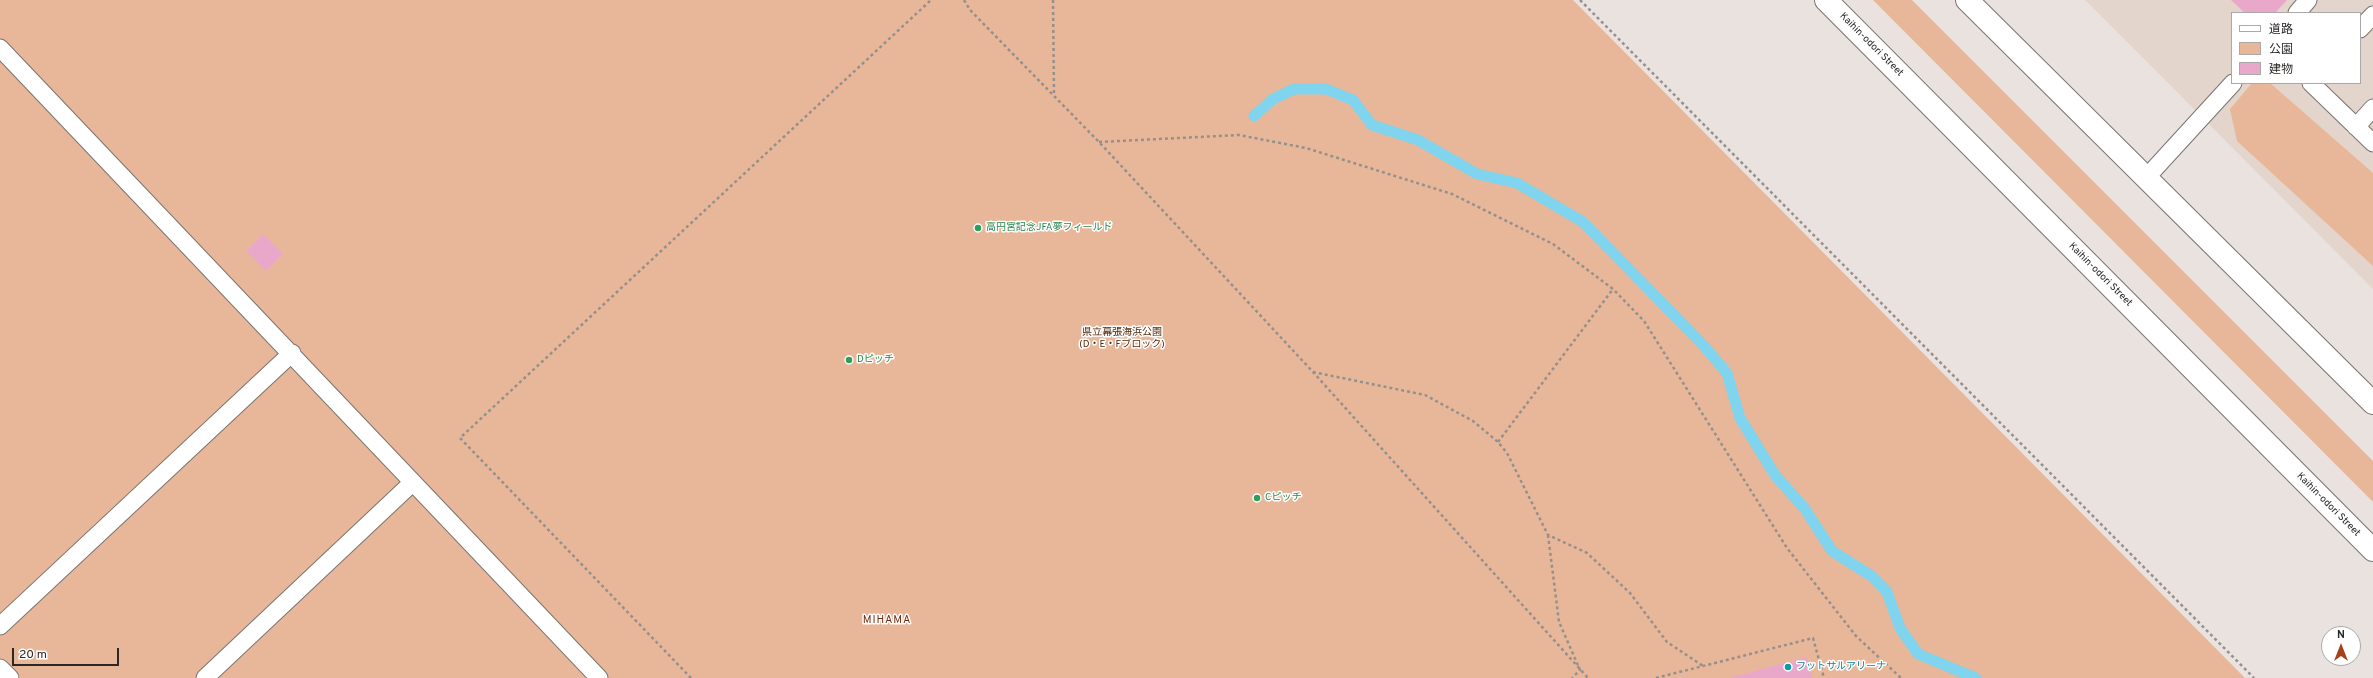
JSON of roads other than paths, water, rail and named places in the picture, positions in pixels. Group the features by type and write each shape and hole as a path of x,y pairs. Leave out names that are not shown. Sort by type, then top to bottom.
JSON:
{"street":[{"name":"Kaihin-odori Street","path":"1826,0 2373,550"},
{"path":"1967,0 2373,403"}],"lane":[{"path":"2298,12 2308,0"},
{"path":"2361,28 2373,15"},
{"path":"0,48 599,678"},
{"path":"2146,178 2232,84"},
{"path":"2313,84 2373,143"},
{"path":"2356,127 2373,108"},
{"path":"0,626 292,354"},
{"path":"205,678 412,483"},
{"path":"0,668 10,678"}],"waterway":[{"path":"1254,116 1273,99 1294,89 1326,89 1353,100 1372,125 1418,140 1477,174 1517,183 1583,222 1704,346 1727,373 1740,418 1775,475 1805,509 1832,551 1873,577 1887,592 1900,628 1918,654 1976,678"}],"place":[{"name":"高円宮記念JFA夢フィールド","path":"978,228"},
{"name":"Dピッチ","path":"849,360"},
{"name":"Cピッチ","path":"1257,498"},
{"name":"フットサルアリーナ","path":"1788,667"}],"district":[{"name":"MIHAMA","path":"887,621"}],"park label":[{"name":"県立幕張海浜公園 (D・E・Fブロック)","path":"1122,338"}]}
